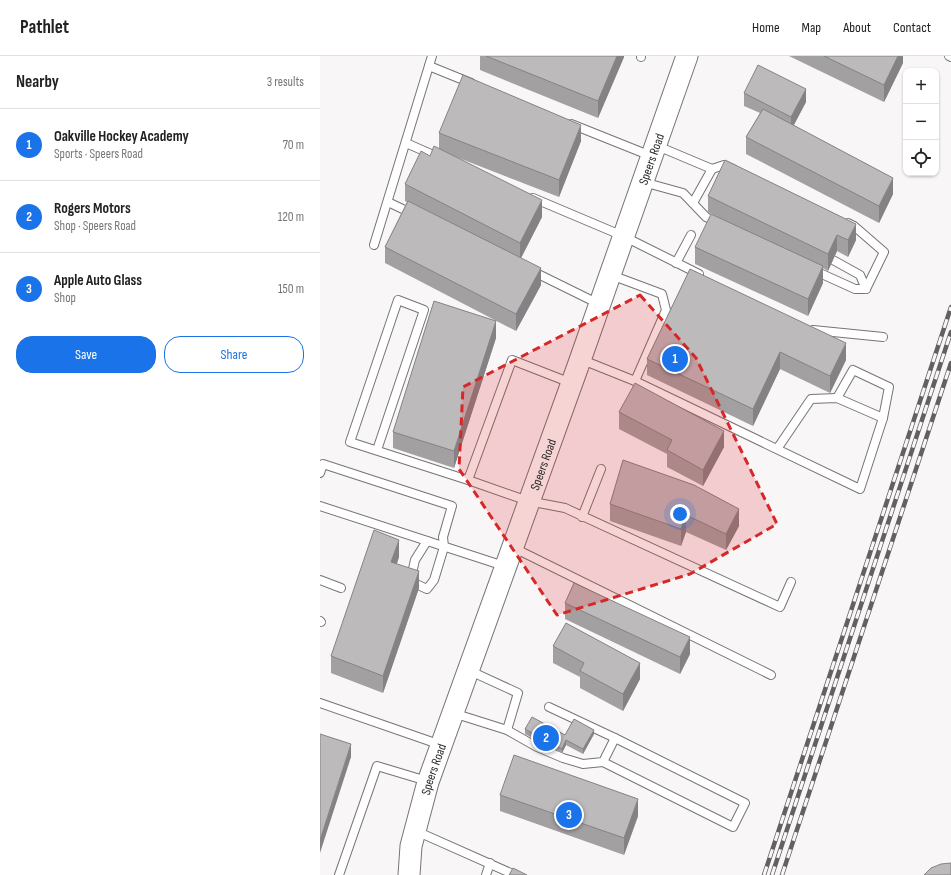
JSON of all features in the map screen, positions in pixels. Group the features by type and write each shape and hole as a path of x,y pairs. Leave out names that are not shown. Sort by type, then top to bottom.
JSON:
{"main road":[{"name":"Speers Road","path":"409,875 411,846 428,782 513,548 528,501 572,383 687,56"}],"lane":[{"path":"374,245 432,56"},
{"path":"429,66 481,87"},
{"path":"562,120 653,151 712,168 724,165 738,172"},
{"path":"406,143 448,161"},
{"path":"693,203 712,168"},
{"path":"642,182 683,193 706,217 727,228"},
{"path":"699,193 708,199"},
{"path":"525,194 623,236 704,276"},
{"path":"388,202 422,219"},
{"path":"841,220 854,226 884,252 866,289"},
{"path":"676,262 691,235"},
{"path":"833,260 860,275 866,289"},
{"path":"805,266 855,289 866,289"},
{"path":"526,269 600,304"},
{"path":"610,275 662,294 666,310 635,381"},
{"path":"377,450 424,310 398,300 350,442 528,501 565,508 780,607 791,582"},
{"path":"802,324 816,331 883,337"},
{"path":"580,359 635,381 860,489 883,418 889,387 853,370 837,398"},
{"path":"468,480 512,360 572,383"},
{"path":"777,449 811,399 837,398 883,418"},
{"path":"320,473 323,464 452,506 443,537 444,547 434,580 427,588 416,584"},
{"path":"582,516 601,469"},
{"path":"320,506 505,567"},
{"path":"412,573 414,560 427,541"},
{"path":"513,548 771,675"},
{"path":"320,580 341,588"},
{"path":"468,670 518,693 507,730"},
{"path":"320,703 441,745"},
{"path":"453,713 507,730 537,747 576,762 583,764 603,762 733,827 745,803 549,707"},
{"path":"603,762 615,738"},
{"path":"338,875 377,766 428,782"},
{"path":"415,831 515,875"},
{"path":"486,875 490,863"}],"highlighted area":[{"path":"640,295 696,358 777,524 690,574 557,615 459,469 463,387"}],"building":[{"path":"486,56 617,56 598,101"},
{"path":"824,56 898,56 884,85"},
{"path":"758,65 806,89 791,117 744,93"},
{"path":"463,75 581,125 559,180 439,133"},
{"path":"763,109 893,178 879,206 746,137"},
{"path":"434,146 542,200 520,243 405,184 421,151 430,156"},
{"path":"725,160 856,224 848,240 837,235 828,254 708,196"},
{"path":"408,201 541,268 516,314 385,247"},
{"path":"711,214 823,266 808,299 695,247"},
{"path":"690,269 846,343 830,376 780,352 753,409 647,359"},
{"path":"434,301 496,321 454,451 393,432"},
{"path":"635,383 724,431 703,470 667,450 672,440 619,412"},
{"path":"623,460 694,485 739,509 726,534 686,515 681,529 610,504"},
{"path":"374,530 399,540 391,562 419,571 383,676 331,656"},
{"path":"574,583 690,637 680,657 565,603"},
{"path":"566,623 640,663 623,694 580,671 584,663 553,646"},
{"path":"532,717 565,735 574,719 594,730 583,749 566,740 562,749 525,729"},
{"path":"320,734 351,744 320,840"},
{"path":"514,755 638,799 624,838 500,795"},
{"path":"951,863 951,875 924,875 931,868 941,864"},
{"path":"513,868 527,875 509,875"}],"railway":[{"path":"764,875 951,307"},
{"path":"772,875 951,332"},
{"path":"782,875 951,363"}],"place":[{"name":"Oakville Hockey Academy","path":"675,359"},
{"name":"Rogers Motors","path":"546,738"},
{"name":"Apple Auto Glass","path":"569,815"}]}
